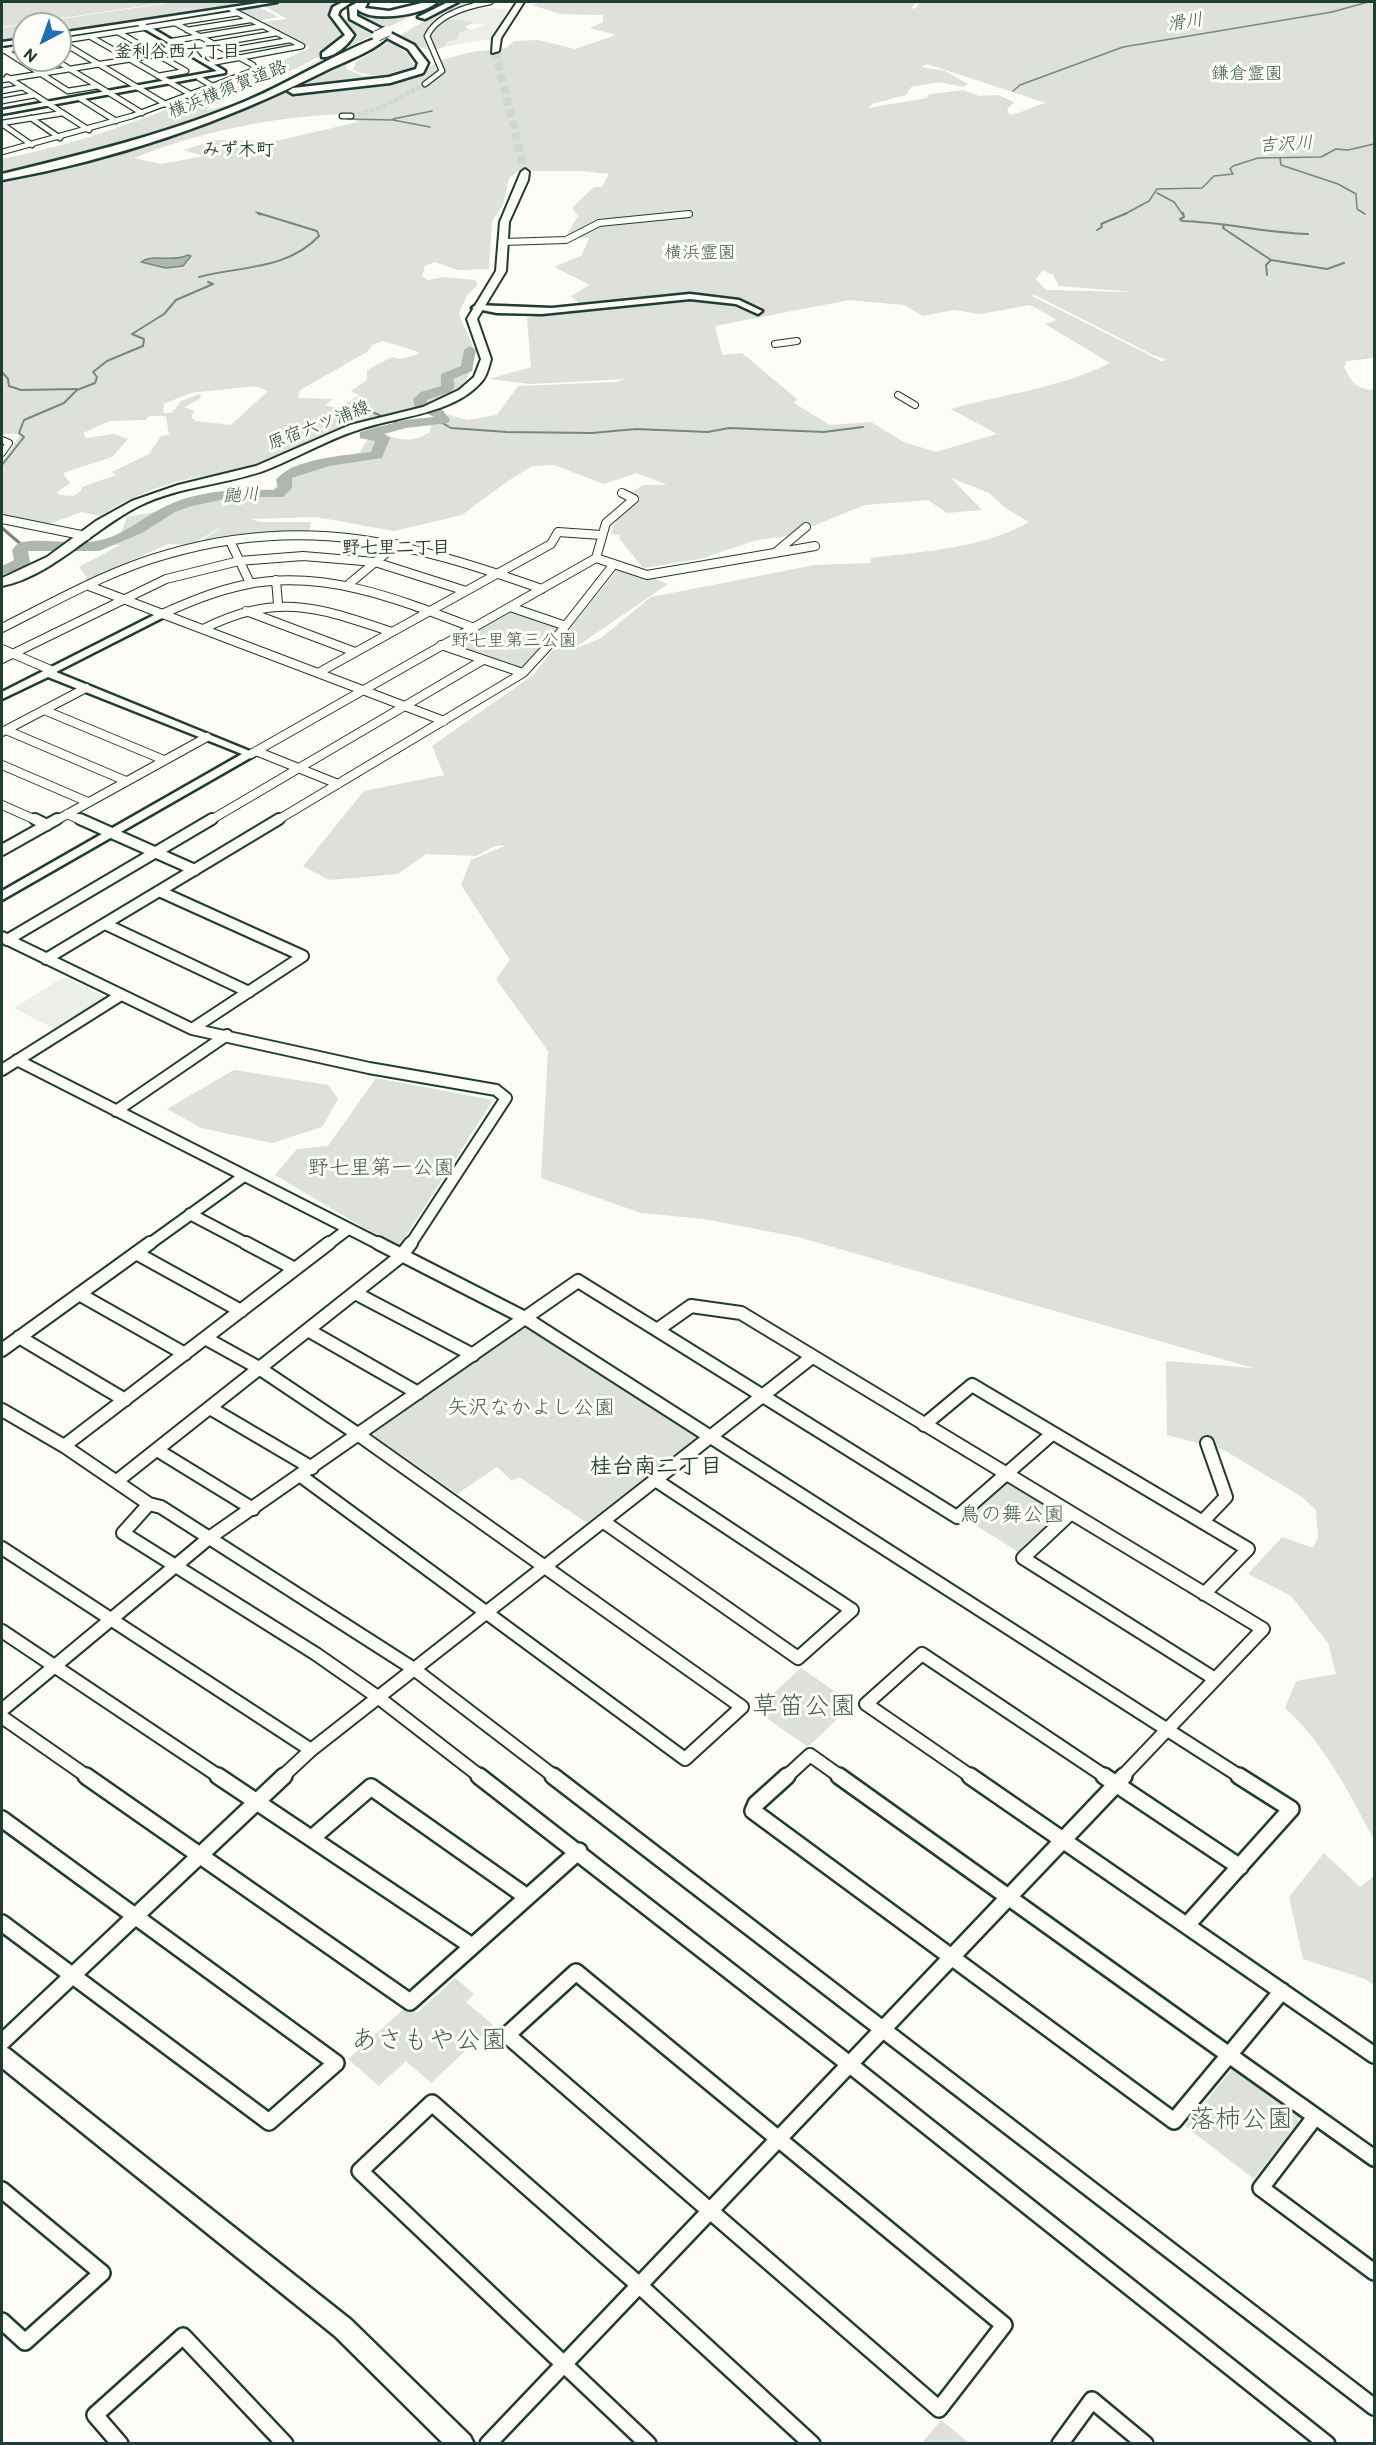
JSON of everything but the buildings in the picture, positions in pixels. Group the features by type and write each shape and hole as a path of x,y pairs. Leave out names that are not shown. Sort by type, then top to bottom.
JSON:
{"highway":[{"path":"147,134 234,102 315,61 349,38 350,32 334,15 336,9 348,2"},
{"path":"353,2 344,11 349,20 399,44 411,53 417,63 412,71 393,76 367,75 352,69 397,31 449,3"},
{"path":"364,2 360,6 362,10 382,14 409,10 433,2"},
{"path":"246,104 302,89 390,80 420,71 423,63 411,47 352,17 353,7 364,2"},
{"name":"横浜横須賀道路","path":"2,177 133,143 246,104 397,31"},
{"name":"横浜横須賀道路","path":"2,172 147,134 249,98 397,31"}],"main road":[{"path":"495,51 497,38 520,2"},
{"path":"476,308 503,268 503,228 522,187 525,172"},
{"name":"原宿六ツ浦線","path":"2,582 66,550 120,511 156,495 260,468 338,433 431,407 472,386 485,366 484,349 472,319 476,308"}],"street":[{"path":"72,37 139,23 274,2"},
{"path":"425,84 439,75 442,67 429,41 428,31 432,25 467,7 490,2"},
{"path":"211,63 302,46 229,8"},
{"path":"72,39 238,13"},
{"path":"187,30 250,20"},
{"path":"2,112 224,72 139,23"},
{"path":"2,152 116,122 167,105 255,70 253,65 175,23"},
{"path":"172,41 264,26"},
{"path":"118,32 186,71 158,76"},
{"path":"213,44 277,33"},
{"path":"91,37 192,95"},
{"path":"225,51 290,40"},
{"path":"72,47 167,105"},
{"path":"2,49 68,91 98,86"},
{"path":"72,68 187,50"},
{"path":"72,71 142,113"},
{"path":"2,80 52,72"},
{"path":"2,73 89,130"},
{"path":"199,78 214,87"},
{"path":"2,90 23,87"},
{"path":"2,100 35,95"},
{"path":"81,99 116,122"},
{"path":"2,124 63,112"},
{"path":"342,116 351,116"},
{"path":"31,118 60,138"},
{"path":"2,124 32,145"},
{"path":"503,242 566,240 599,223 689,214"},
{"path":"476,308 549,311 625,301 704,297 735,300 759,311"},
{"path":"775,344 797,341"},
{"path":"898,395 915,405"},
{"path":"2,440 9,443 2,453"},
{"path":"2,896 596,558 601,546 601,535 612,514 634,499 622,493"},
{"path":"2,519 83,538"},
{"path":"776,552 806,527"},
{"path":"318,673 551,544 558,532 601,535"},
{"path":"2,628 89,586 162,556 257,537 322,536 397,544 542,589"},
{"path":"230,542 250,583"},
{"path":"349,584 397,544"},
{"path":"596,558 647,575 815,546"},
{"path":"2,658 122,600 187,572 240,561 303,556 375,562 466,591"},
{"path":"46,959 523,673 554,641 563,625 614,564"},
{"path":"276,580 278,604"},
{"path":"2,696 196,597 250,583 276,580 349,584 474,628"},
{"path":"89,586 444,721"},
{"path":"203,629 222,618 244,610 278,604 307,605 392,632"},
{"path":"510,607 563,625"},
{"path":"244,610 355,652"},
{"path":"441,645 523,673"},
{"path":"2,649 86,688 338,784"},
{"path":"4,938 156,852 483,660"},
{"path":"4,731 86,688"},
{"path":"44,710 164,760"},
{"path":"4,731 126,781"},
{"path":"2,848 207,736"},
{"path":"2,765 88,802"},
{"path":"2,805 47,825"},
{"path":"67,814 195,870"},
{"path":"159,891 303,956 192,1029"},
{"path":"105,924 249,992"},
{"path":"4,938 192,1029 369,1068 496,1090 506,1098 421,1230 401,1256 117,1481"},
{"path":"2,1070 121,995"},
{"path":"116,1111 227,1035"},
{"path":"17,1060 525,1318 1291,1809 1187,1925"},
{"path":"2,1350 244,1176"},
{"path":"190,1214 295,1269"},
{"path":"64,1446 348,1229"},
{"path":"136,1253 241,1311"},
{"path":"2,1710 209,1538 578,1281 957,1517 1007,1476 1053,1433"},
{"path":"355,1293 473,1355"},
{"path":"79,1294 185,1353"},
{"path":"488,2444 1263,1629 741,1313 691,1306 657,1330"},
{"path":"308,1329 418,1393"},
{"path":"19,1337 125,1400"},
{"path":"205,1338 259,1368 359,1435 742,1707 685,1759 488,1613 306,1472 210,1408"},
{"path":"2,2042 311,1750 657,1481 812,1357"},
{"path":"924,1425 972,1385 1248,1548 1204,1594"},
{"path":"2,1410 64,1446 149,1504 161,1507 414,1669 885,2028 1374,2407"},
{"path":"1202,1522 1226,1497 1207,1443"},
{"path":"157,1450 253,1509"},
{"path":"604,1522 798,1658 852,1610 657,1481"},
{"path":"149,1504 123,1533 178,1565 344,1672 379,1698 579,1851 1326,2444"},
{"path":"1070,1514 1023,1558 1215,1679"},
{"path":"2,1548 311,1750"},
{"path":"2,1631 472,1946"},
{"path":"1240,1867 922,1654 866,1704 1374,2055"},
{"path":"2,1717 410,2002 579,1851"},
{"path":"1282,1991 1228,2055 1174,2121 753,1811 756,1804 810,1755 1008,1898 1228,2055 1315,2117 1374,2158"},
{"path":"312,1838 371,1786 528,1897"},
{"path":"2,1819 336,2063 269,2122 2,1923"},
{"path":"576,1972 1004,2325 939,2409 710,2210 507,2036 576,1972"},
{"path":"2,2056 343,2328 462,2444"},
{"path":"648,2444 360,2171 432,2103 639,2285 812,2444"},
{"path":"1315,2117 1261,2188 1374,2272"},
{"path":"2,2190 102,2273 25,2342 2,2322"},
{"path":"120,2444 95,2415 183,2336 285,2444"},
{"path":"1060,2444 1092,2400 1145,2444"}],"shaded area":[{"path":"473,7 507,9 501,24 493,25 502,25 494,38 444,47 446,42 459,32 487,25 447,20"},
{"path":"191,256 183,266 166,268 141,262 151,258 176,258"},
{"path":"64,977 104,996 104,1001 57,1030 14,1008"}],"green space":[{"path":"2,2 169,2 72,17 72,12 12,12 12,26 2,27"},
{"path":"175,2 261,2 72,31 72,17"},
{"path":"284,2 343,2 334,5 329,15 345,33 338,43 323,54 206,110 292,92 411,77 442,60 471,52 506,48 514,41 538,40 575,49 616,35 590,28 603,22 603,15 560,14 532,5 538,3 916,2 911,9 916,8 919,2 1374,2 1374,358 1347,361 1344,367 1355,384 1374,390 1374,1840 1346,1787 1324,1753 1285,1708 1296,1681 1336,1674 1328,1643 1291,1596 1248,1574 1282,1537 1313,1548 1318,1537 1316,1510 1302,1497 1224,1450 1167,1435 1166,1361 1253,1368 798,1237 704,1219 641,1213 541,1178 548,1051 496,979 510,960 461,885 471,860 507,845 495,846 476,856 426,854 398,874 329,880 303,866 364,791 444,775 432,746 533,675 620,566 668,584 570,651 601,638 651,597 815,565 870,563 871,558 952,548 992,538 1029,522 1004,507 989,493 951,478 982,510 947,513 928,500 865,505 788,536 757,540 700,559 643,568 619,538 620,535 611,534 620,512 637,500 638,497 631,492 644,485 667,485 637,473 604,484 554,465 532,466 462,515 394,531 316,517 251,519 260,522 311,522 309,534 195,545 225,525 190,545 168,544 89,580 79,567 120,545 109,545 118,542 127,517 273,490 290,467 350,457 360,452 371,433 365,429 347,431 315,440 235,472 166,485 132,498 100,516 82,512 43,526 2,516 2,462 21,434 2,434 2,159 121,127 310,48 263,22 287,19 262,5","holes":["927,64 1046,103 1010,115 1007,110 1014,102 998,95 979,96 964,90 929,94 927,98 868,108 872,104 906,95 911,87 939,82 963,87 968,84 945,71 921,67","341,114 358,122 276,141 217,140 183,150 204,156 161,164 134,158 209,133 289,118","518,171 582,171 609,174 602,187 594,187 572,208 578,216 565,238 589,238 582,255 554,267 590,285 571,296 580,304 527,318 531,367 489,379 530,384 626,379 616,382 518,386 497,415 467,420 449,415 431,422 430,432 414,439 386,435 378,419 426,406 442,399 466,380 472,366 473,348 459,313 467,295 478,285 475,280 444,277 428,280 422,276 425,266 435,262 457,270 489,269 492,221 503,205 509,178","1043,270 1053,275 1059,286 1134,292 1046,290 1036,279","1035,295 1167,360 1161,361 1032,296","849,300 904,305 923,316 954,310 980,314 1030,305 1057,320 1045,324 1110,363 1052,385 951,409 997,434 936,452 904,442 871,422 830,425 794,403 797,399 742,353 723,355 715,326","383,341 416,351 419,354 400,359 392,357 367,370 367,380 351,391 360,395 337,408 325,405 333,399 298,398 300,390 367,352 372,345","256,386 268,391 231,425 196,421 191,417 194,411 185,407 201,398 200,394 181,401 172,413 163,413 164,404 190,393","149,416 166,416 169,435 161,436 149,454 112,472 116,475 82,487 81,491 73,496 59,495 57,492 70,483 63,473 112,457 128,439 114,434 86,438 83,433 110,421 146,420"]},
{"path":"457,2 487,2 461,8 439,18 474,22 465,27 469,30 459,32 458,39 446,42 446,46 433,50 421,48 399,36"},
{"path":"436,3 381,31 354,16 356,7 373,15"},
{"path":"257,6 279,17 256,21 236,10"},
{"path":"344,7 342,10 345,19 375,34 299,71 337,50 354,36 352,29 338,16 338,10"},
{"path":"12,26 12,41 2,43 2,28"},
{"path":"382,41 347,64 346,69 363,76 407,76 284,90"},
{"path":"390,41 408,54 414,67 401,74 385,76 368,75 353,70 356,62"},
{"name":"野七里第三公園","path":"512,611 559,628 522,672 450,645"},
{"path":"234,1070 328,1085 338,1099 322,1127 272,1143 201,1128 167,1109"},
{"name":"野七里第一公園","path":"376,1078 493,1100 398,1248 275,1175 297,1149 328,1146"},
{"name":"矢沢なかよし公園","path":"525,1327 697,1437 587,1523 519,1477 512,1481 497,1467 457,1494 375,1436 375,1432"},
{"name":"鳥の舞公園","path":"1007,1481 1060,1514 1020,1553 964,1518"},
{"name":"草笛公園","path":"801,1668 853,1704 808,1747 755,1710"},
{"path":"1324,1853 1360,1887 1374,1876 1374,1985 1365,1979 1303,1959 1289,1897"},
{"name":"あさもや公園","path":"455,1978 474,1994 466,2002 493,2025 431,2083 406,2061 379,2086 348,2059 408,2005 417,2013"},
{"name":"落柿公園","path":"1233,2068 1300,2114 1298,2122 1254,2179 1185,2126"},
{"path":"941,2420 969,2443 922,2443"}],"waterway":[{"name":"滑川","path":"1013,91 1020,85 1123,47 1332,12 1368,2"},
{"path":"393,119 432,111"},
{"path":"347,119 393,120 430,127"},
{"name":"吉沢川","path":"1126,214 1149,201 1157,189 1202,188 1214,176 1233,174 1230,169 1233,166 1258,158 1321,157 1336,149 1348,150 1374,144"},
{"path":"1280,158 1281,165 1338,184 1356,194 1357,209 1365,214"},
{"name":"吉沢川","path":"1157,193 1174,202 1183,215"},
{"path":"256,212 260,215"},
{"path":"199,277 278,261 293,255 319,236 317,231 258,213"},
{"path":"1183,213 1184,217 1180,219 1182,221 1308,234"},
{"path":"1097,230 1102,227 1101,224 1126,214"},
{"name":"吉沢川","path":"1224,225 1223,228 1271,260"},
{"name":"吉沢川","path":"1267,275 1266,265 1271,260"},
{"path":"1271,260 1327,269 1344,263"},
{"path":"2,465 24,437 19,433 24,420 64,403 77,390 95,383 97,377 93,372 107,361 143,346 144,339 132,334 164,314 176,300 213,284 208,282"},
{"name":"鼬川","path":"2,571 22,562 20,550 23,546 99,546 137,530 170,509 188,502 235,493 278,494 285,488 283,480 287,475 327,462 377,455 383,438 365,435 405,424 443,420 437,412 420,405 420,399 448,387 446,377 467,368 470,350"},
{"path":"2,372 8,379 9,386 21,390 77,389"},
{"path":"363,408 402,425"},
{"path":"439,421 451,428 507,432 592,433 636,429 708,432 729,428 824,432 863,427"},
{"path":"2,528 23,546"}],"tunnel":[{"path":"495,51 525,172"},
{"path":"351,116 380,108 425,84"}],"district":[{"name":"釜利谷西六丁目","path":"177,52"},
{"name":"みず木町","path":"238,150"},
{"name":"野七里二丁目","path":"396,548"},
{"name":"桂台南二丁目","path":"656,1467"}],"park label":[{"name":"鎌倉霊園","path":"1247,74"},
{"name":"横浜霊園","path":"700,253"}]}
